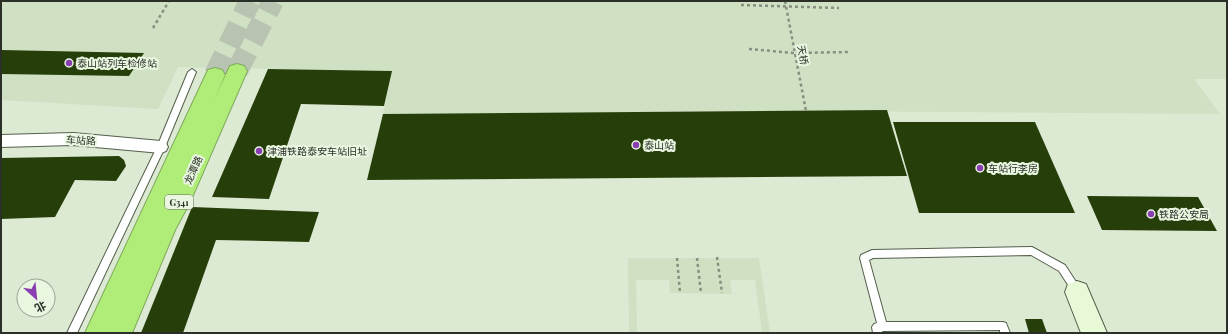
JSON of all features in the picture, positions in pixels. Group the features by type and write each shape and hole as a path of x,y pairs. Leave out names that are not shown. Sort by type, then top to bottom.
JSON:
{"highway":[{"name":"龙潭路","path":"119,333 165,225 179,202 237,71"},
{"name":"龙潭路","path":"98,333 215,75"}],"street":[{"name":"车站路","path":"1,141 73,139 161,148"},
{"path":"1078,292 1094,333"}],"lane":[{"path":"72,333 161,148 192,72"},
{"path":"1005,333 1003,326 991,330 881,330 864,258 872,254 1032,251 1062,268 1078,292"}],"path":[{"path":"153,28 169,1"},
{"name":"天桥","path":"785,1 806,111"},
{"path":"740,5 839,8"},
{"path":"749,49 794,53 850,52"},
{"path":"718,257 722,294"},
{"path":"677,258 680,294"},
{"path":"697,258 701,293"}],"shaded area":[{"path":"1,1 1227,1 1227,79 1194,79 1220,114 806,111 383,114 392,71 178,67 158,109 1,100"},
{"path":"628,258 759,258 770,333 762,333 755,280 730,280 732,294 670,293 669,280 636,280 637,333 629,333"}],"building":[{"name":"泰山站列车检修站","path":"1,50 144,53 129,76 1,74"},
{"name":"津浦铁路泰安车站旧址","path":"268,69 392,71 384,106 301,104 269,199 212,197"},
{"name":"泰山站","path":"887,110 907,176 367,180 383,114"},
{"name":"车站行李房","path":"893,122 1035,122 1075,213 919,213"},
{"path":"119,156 124,160 126,166 116,181 75,180 55,217 1,219 1,158"},
{"name":"铁路公安局","path":"1087,196 1198,197 1217,231 1102,230"},
{"path":"192,207 319,212 309,242 216,240 183,333 141,333"},
{"path":"1025,319 1042,319 1047,333 1029,333"}],"tunnel":[{"path":"215,75 250,1"},
{"path":"237,71 273,1"}],"place":[{"name":"泰山站列车检修站","path":"69,63"},
{"name":"泰山站","path":"636,145"},
{"name":"津浦铁路泰安车站旧址","path":"259,151"},
{"name":"车站行李房","path":"980,168"},
{"name":"铁路公安局","path":"1151,214"}]}
